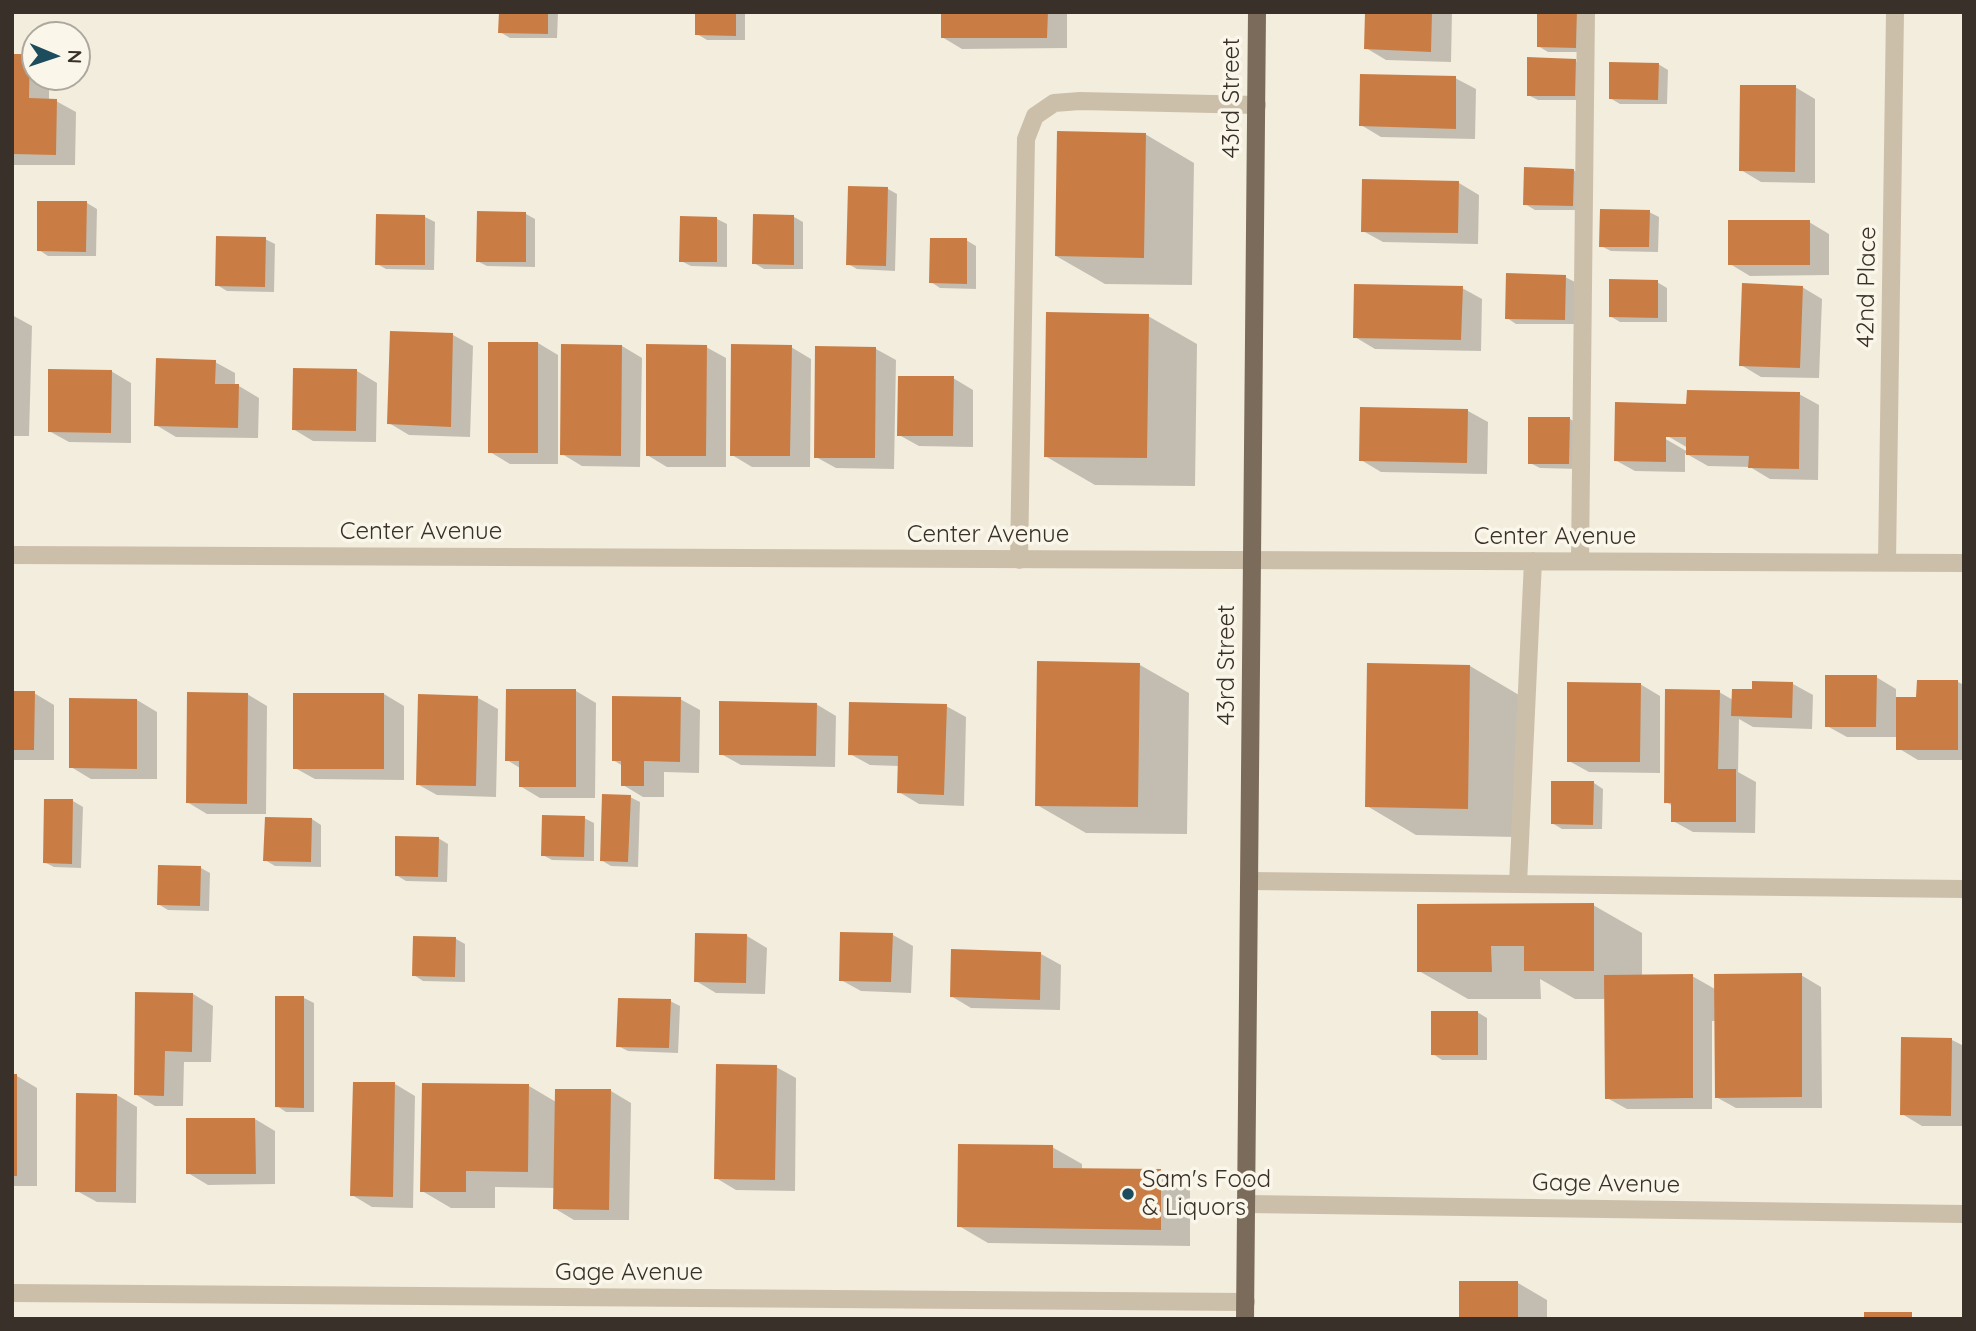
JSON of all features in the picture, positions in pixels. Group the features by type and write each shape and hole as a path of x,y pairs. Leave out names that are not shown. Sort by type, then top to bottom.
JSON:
{"main road":[{"name":"43rd Street","path":"1246,1310 1257,12"}],"street":[{"path":"1580,561 1586,12"},
{"name":"42nd Place","path":"1888,562 1895,12"},
{"path":"1019,559 1026,139 1035,116 1054,103 1080,101 1257,105"},
{"name":"Center Avenue","path":"12,555 1964,563"},
{"path":"1518,884 1533,561"},
{"path":"1250,881 1964,889"},
{"name":"Gage Avenue","path":"1247,1204 1964,1214"},
{"name":"Gage Avenue","path":"12,1293 1246,1310"}],"building":[{"path":"499,12 548,12 548,34 498,33"},
{"path":"695,12 736,12 736,36 695,35"},
{"path":"941,12 1048,12 1047,38 941,38"},
{"path":"1365,12 1432,12 1431,52 1364,49"},
{"path":"1537,12 1577,12 1576,48 1537,47"},
{"path":"12,54 21,54 21,91 29,91 29,98 57,99 56,155 12,154"},
{"path":"1527,57 1576,59 1575,96 1527,96"},
{"path":"1609,62 1659,63 1658,100 1609,99"},
{"path":"1360,74 1456,76 1456,129 1359,126"},
{"path":"1740,85 1796,85 1795,172 1739,171"},
{"path":"1057,131 1146,133 1144,258 1055,256"},
{"path":"1524,167 1574,169 1573,206 1523,205"},
{"path":"1362,179 1459,181 1458,233 1361,232"},
{"path":"848,186 888,187 886,266 846,265"},
{"path":"37,201 87,201 86,252 37,251"},
{"path":"1600,209 1650,210 1649,247 1599,247"},
{"path":"477,211 526,212 526,262 476,262"},
{"path":"376,214 425,215 425,265 375,265"},
{"path":"753,214 794,215 794,265 752,264"},
{"path":"680,216 717,217 717,262 679,262"},
{"path":"1728,220 1810,220 1810,265 1728,265"},
{"path":"216,236 266,237 265,287 215,286"},
{"path":"930,238 967,238 967,284 929,283"},
{"path":"1506,273 1566,275 1565,320 1505,319"},
{"path":"1609,279 1658,280 1658,318 1609,317"},
{"path":"1742,283 1803,286 1800,368 1739,366"},
{"path":"1354,284 1463,286 1461,340 1353,338"},
{"path":"1046,312 1149,314 1147,458 1044,457"},
{"path":"390,331 453,333 451,427 387,424"},
{"path":"488,342 538,342 538,453 488,453"},
{"path":"561,344 622,345 621,456 560,455"},
{"path":"646,344 707,345 706,456 646,456"},
{"path":"731,344 792,345 790,456 730,456"},
{"path":"815,346 876,347 875,458 814,458"},
{"path":"156,358 216,360 215,384 239,384 238,428 154,426"},
{"path":"293,368 357,369 356,431 292,430"},
{"path":"48,369 112,370 111,433 48,432"},
{"path":"898,376 954,376 953,436 897,436"},
{"path":"1687,390 1800,392 1799,469 1748,468 1749,456 1686,455 1686,437 1666,437 1666,462 1614,461 1615,402 1686,404"},
{"path":"1360,407 1468,409 1467,463 1359,461"},
{"path":"1528,417 1570,417 1569,464 1528,464"},
{"path":"1037,661 1140,663 1138,807 1035,806"},
{"path":"1367,663 1470,665 1468,809 1365,807"},
{"path":"1825,675 1877,675 1876,727 1825,727"},
{"path":"1917,680 1958,680 1958,750 1896,750 1896,697 1916,697"},
{"path":"1752,681 1793,682 1792,718 1731,716 1732,689 1752,689"},
{"path":"1567,682 1641,683 1640,762 1567,762"},
{"path":"506,689 576,689 576,787 519,787 519,761 505,761"},
{"path":"1665,689 1720,690 1718,769 1736,769 1736,822 1671,822 1671,803 1664,803"},
{"path":"12,691 35,691 34,750 12,750"},
{"path":"187,692 248,693 247,804 186,803"},
{"path":"293,693 384,693 384,769 293,769"},
{"path":"418,694 478,696 476,786 416,785"},
{"path":"612,696 681,697 680,762 644,761 644,786 621,786 621,761 612,761"},
{"path":"69,698 137,699 137,769 69,768"},
{"path":"719,701 817,703 816,756 719,755"},
{"path":"849,702 947,704 944,795 897,793 898,756 848,755"},
{"path":"1551,781 1594,781 1593,825 1551,824"},
{"path":"602,794 631,795 628,862 600,861"},
{"path":"44,799 73,799 72,864 43,863"},
{"path":"542,815 585,816 584,857 541,856"},
{"path":"265,817 312,818 311,862 263,861"},
{"path":"395,836 439,837 438,877 395,876"},
{"path":"158,865 201,866 200,906 157,905"},
{"path":"1594,903 1594,971 1524,971 1524,946 1491,946 1492,972 1417,972 1417,904"},
{"path":"840,932 893,933 891,982 839,981"},
{"path":"695,933 747,934 746,983 694,982"},
{"path":"413,936 456,937 455,977 412,976"},
{"path":"951,949 1041,952 1040,1000 950,997"},
{"path":"1802,973 1802,1097 1715,1098 1714,974"},
{"path":"1693,974 1693,1098 1605,1099 1604,975"},
{"path":"135,992 193,993 192,1052 165,1051 164,1096 134,1095"},
{"path":"275,996 304,996 304,1108 275,1107"},
{"path":"618,998 671,999 669,1048 616,1047"},
{"path":"1431,1011 1478,1011 1478,1055 1431,1055"},
{"path":"1901,1037 1952,1038 1951,1116 1900,1115"},
{"path":"716,1064 777,1065 775,1180 714,1179"},
{"path":"12,1074 17,1074 17,1176 12,1176"},
{"path":"353,1082 395,1082 393,1197 350,1196"},
{"path":"422,1083 529,1084 528,1172 466,1171 466,1192 420,1192"},
{"path":"555,1089 611,1089 609,1210 553,1209"},
{"path":"76,1093 117,1094 116,1192 75,1192"},
{"path":"186,1118 255,1118 256,1174 186,1174"},
{"path":"958,1144 1053,1145 1053,1168 1161,1169 1161,1230 957,1227"},
{"path":"1459,1281 1518,1281 1518,1319 1459,1319"},
{"path":"1864,1312 1912,1312 1912,1319 1864,1319"}],"place":[{"name":"Sam's Food & Liquors","path":"1128,1194"}]}
